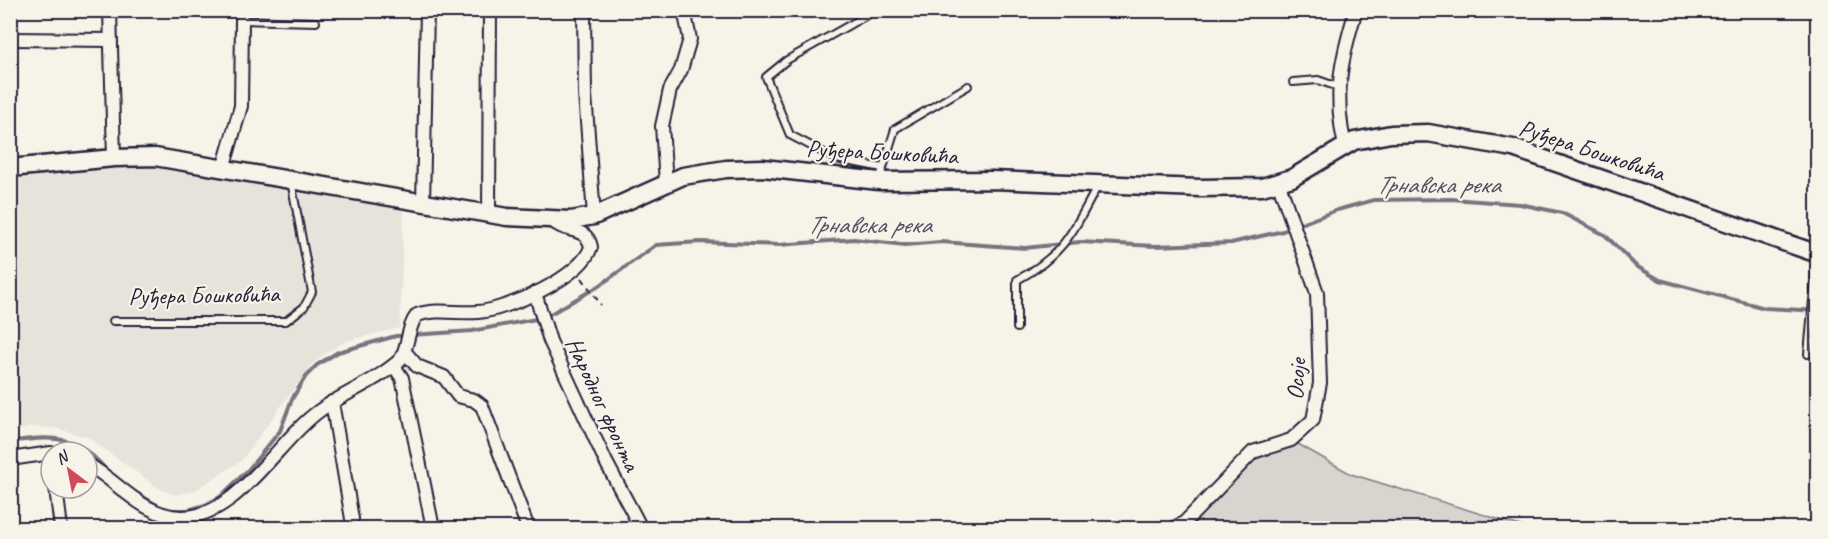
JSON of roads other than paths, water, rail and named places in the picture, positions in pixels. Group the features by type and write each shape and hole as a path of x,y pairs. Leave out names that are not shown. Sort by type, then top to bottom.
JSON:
{"main road":[{"name":"Руђера Бошковића","path":"10,168 114,158 155,157 423,204 489,214 552,220 594,216 666,183 694,173 750,168 992,180 1233,188 1279,184 1345,146 1369,137 1428,133 1483,141 1522,151 1817,254"}],"street":[{"path":"110,10 114,158"},
{"path":"423,204 427,10"},
{"path":"489,214 490,10"},
{"path":"584,10 585,94 594,216"},
{"path":"666,183 662,126 670,90 681,70 690,39 684,10"},
{"path":"1345,146 1338,117 1338,87 1356,10"},
{"path":"223,169 241,106 242,20"},
{"path":"10,39 111,40"},
{"name":"Осоје","path":"1174,528 1184,523 1253,452 1292,440 1313,420 1320,383 1317,293 1279,184"},
{"name":"Руђера Бошковића","path":"536,293 579,266 591,247 587,237 579,231 562,228 552,220"},
{"path":"99,473 146,507 180,523 230,498 295,431 333,402 394,366 406,349 413,320 423,313 488,310 536,293"},
{"name":"Народног фронта","path":"536,293 544,326 606,462 640,528"},
{"path":"406,349 417,366 444,377 458,396 474,400 482,406 528,528"},
{"path":"394,366 402,378 433,528"},
{"path":"333,402 352,519"},
{"path":"10,459 39,455"},
{"path":"58,500 62,528"}],"lane":[{"name":"Руђера Бошковића","path":"876,10 787,60 766,77 790,135 836,159 881,175"},
{"path":"242,20 316,22"},
{"path":"1293,82 1318,80 1338,87"},
{"path":"881,175 895,129 968,86"},
{"name":"Руђера Бошковића","path":"113,321 286,321 304,307 312,292 291,180"},
{"path":"1017,328 1017,280 1036,270 1060,251 1098,183"},
{"path":"1808,354 1817,254"}],"waterway":[{"name":"Трнавска река","path":"170,510 188,510 220,497 248,470 280,431 292,399 306,376 317,365 338,352 396,336 472,331 536,319 552,313 599,286 656,245 700,242 779,245 854,239 905,245 941,242 1025,248 1080,242 1155,246 1231,243 1283,231 1337,210 1374,200 1451,199 1520,204 1562,213 1605,235 1636,266 1660,280 1765,308 1818,311"},
{"name":"Трнавска река","path":"10,442 40,438 65,440 86,451 108,472"},
{"name":"Трнавска река","path":"128,488 160,507"}]}
